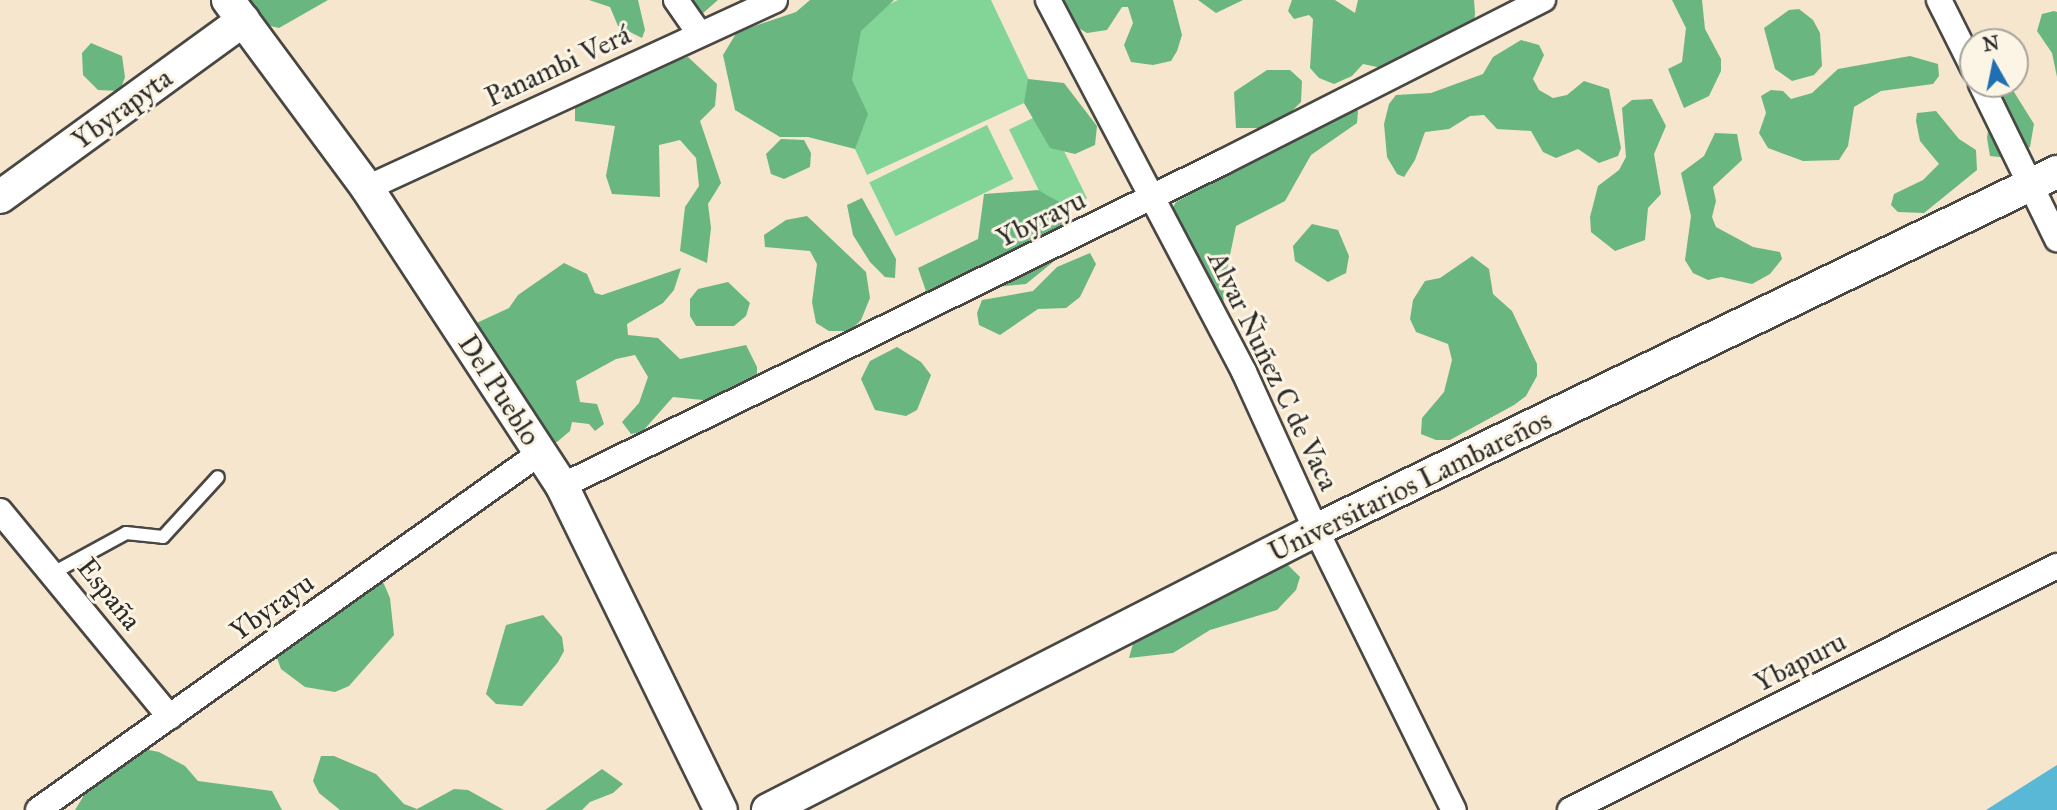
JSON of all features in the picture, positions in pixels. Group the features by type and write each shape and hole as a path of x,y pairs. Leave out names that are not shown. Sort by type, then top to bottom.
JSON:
{"street":[{"path":"676,0 699,33"},
{"name":"Panambi Verá","path":"367,188 775,0"},
{"name":"Alvar Ñuñez C de Vaca","path":"1048,0 1244,372 1316,530 1454,810"},
{"name":"Ybyrayu","path":"562,486 1153,197 1544,0"},
{"path":"1939,0 1959,40"},
{"name":"Del Pueblo","path":"236,10 367,188 562,486 721,810"},
{"name":"Ybyrapyta","path":"0,197 236,10"},
{"path":"1990,98 2044,178 2057,239"},
{"name":"Universitarios Lambareños","path":"768,810 1316,530 2044,178"},
{"name":"Ybyrayu","path":"38,810 540,453"},
{"name":"España","path":"0,511 170,717"},
{"name":"Ybapuru","path":"1570,810 2057,566"}],"lane":[{"path":"53,573 126,533 163,537 218,477"}],"green space":[{"path":"235,0 328,0 279,28 248,21"},
{"path":"589,0 638,0 645,30 642,38 618,26 610,7"},
{"path":"685,0 718,0 702,14"},
{"path":"810,0 894,0 861,31 852,80 868,114 855,149 808,137 780,137 735,110 723,55 737,32 796,12"},
{"path":"898,0 991,0 1037,97 867,175 806,43"},
{"path":"1057,0 1173,0 1182,35 1177,51 1171,61 1153,65 1131,62 1124,45 1133,23 1128,7 1122,7 1107,30 1087,33 1070,23"},
{"path":"1198,0 1243,0 1216,13"},
{"path":"1292,0 1335,0 1355,13 1358,0 1474,0 1474,25 1431,41 1391,70 1363,64 1352,76 1334,84 1319,78 1310,68 1313,19 1309,15 1294,19 1288,11"},
{"path":"1672,0 1702,0 1705,29 1721,59 1721,71 1709,96 1684,108 1668,69 1682,62 1686,28"},
{"path":"1799,9 1813,20 1820,33 1822,66 1814,75 1792,81 1775,69 1764,28 1789,10"},
{"path":"2057,12 2057,77 2052,53 2037,31 2042,14"},
{"path":"1521,40 1539,45 1544,55 1533,79 1539,90 1553,98 1567,95 1584,81 1609,89 1621,148 1618,156 1599,163 1578,149 1556,158 1543,152 1531,131 1497,129 1484,115 1470,116 1449,129 1425,132 1415,160 1404,177 1397,174 1387,157 1384,124 1389,104 1396,95 1431,93 1483,74 1493,57"},
{"path":"91,43 122,56 125,77 120,91 98,90 83,75 82,53"},
{"path":"1910,56 1938,64 1939,76 1933,84 1881,91 1854,107 1848,146 1839,160 1803,161 1768,148 1759,133 1766,113 1761,96 1771,90 1783,91 1791,99 1812,93 1838,69"},
{"path":"688,57 717,84 715,106 700,121 721,183 708,204 711,228 707,263 680,251 685,207 699,186 696,158 680,140 659,145 660,197 612,194 606,176 615,126 575,121 575,104 621,78"},
{"path":"1267,70 1290,70 1302,81 1301,102 1287,116 1267,128 1236,128 1234,92"},
{"path":"1028,79 1064,83 1097,126 1095,145 1075,154 1050,148 1024,103"},
{"path":"1986,98 2018,98 2034,124 2030,147 2009,158 1990,156 1987,138 1992,101"},
{"path":"1652,99 1666,126 1654,154 1661,194 1648,208 1645,240 1615,251 1591,232 1590,217 1598,186 1619,170 1626,157 1622,108 1632,100"},
{"path":"1353,105 1358,111 1357,123 1311,155 1285,201 1236,226 1224,284 1223,316 1210,323 1200,319 1197,304 1158,233 1176,202"},
{"path":"1936,111 1959,139 1976,150 1977,170 1924,213 1898,212 1891,205 1894,194 1923,180 1939,164 1920,141 1916,121 1917,113"},
{"path":"1045,112 1087,198 1051,216 1009,130"},
{"path":"987,125 1013,179 896,236 869,182"},
{"path":"1715,133 1737,134 1742,160 1713,187 1716,201 1712,217 1716,227 1753,247 1780,252 1782,259 1770,274 1752,284 1721,277 1708,280 1693,273 1685,260 1691,216 1681,173 1704,156"},
{"path":"781,139 804,140 811,153 810,167 784,179 771,174 766,154"},
{"path":"1038,190 1068,207 1058,258 1026,284 927,294 918,268 978,239 984,194"},
{"path":"862,198 896,259 895,278 885,277 870,262 853,235 847,205"},
{"path":"807,216 866,272 870,298 861,320 850,331 829,331 816,323 812,302 817,264 810,251 765,247 764,235 786,220"},
{"path":"1312,224 1338,230 1349,256 1346,273 1328,282 1295,261 1293,246"},
{"path":"1090,253 1096,264 1080,297 1066,308 1038,309 1000,335 979,325 977,313 982,300 1033,291 1057,267"},
{"path":"1472,256 1489,269 1493,294 1512,311 1537,364 1537,376 1526,396 1514,405 1450,440 1436,440 1421,434 1422,418 1444,392 1452,360 1448,344 1416,332 1410,319 1413,300 1425,281 1440,278"},
{"path":"564,263 587,274 595,293 602,295 681,268 674,290 663,303 627,324 628,335 658,338 680,359 746,345 757,367 757,383 732,403 673,397 642,432 631,434 622,422 639,403 648,377 635,355 616,359 576,381 580,402 597,404 604,424 595,431 589,424 572,422 570,431 557,442 544,444 470,326 509,308 518,295"},
{"path":"728,282 750,303 746,316 734,326 696,326 690,316 690,299 698,289"},
{"path":"897,347 921,362 931,375 917,410 906,416 875,410 861,379 870,361"},
{"path":"1288,565 1300,577 1296,590 1277,610 1210,630 1173,653 1129,658 1136,633 1227,585"},
{"path":"380,575 390,598 394,635 349,686 335,692 305,687 281,669 277,658 284,647 321,625 328,610"},
{"path":"543,615 562,637 564,651 522,706 496,704 486,694 506,625"},
{"path":"133,747 159,752 185,766 198,781 272,791 282,810 75,810 97,774"},
{"path":"321,756 334,756 376,774 404,804 417,809 454,789 468,790 504,810 340,810 319,793 313,781"},
{"path":"602,769 623,784 613,793 590,802 582,810 545,810"}],"water":[{"path":"2057,765 2057,810 1986,810"}]}
